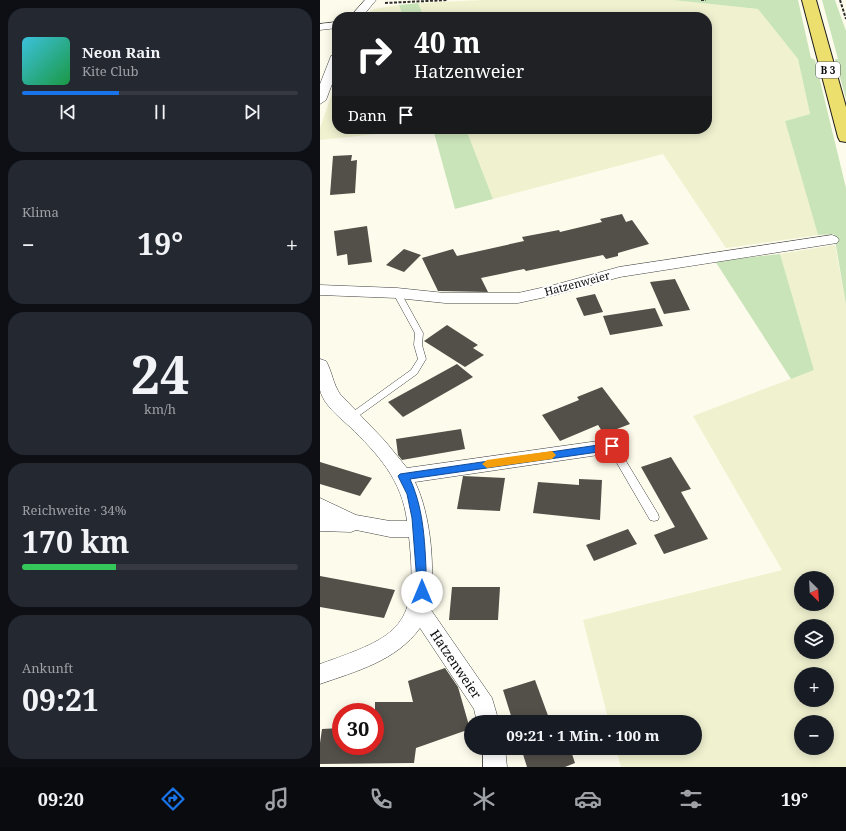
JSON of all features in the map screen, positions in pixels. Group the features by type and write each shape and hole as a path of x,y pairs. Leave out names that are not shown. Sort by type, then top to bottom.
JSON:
{"main road":[{"name":"B 3","path":"809,0 846,137"}],"street":[{"path":"360,12 370,1"},
{"path":"320,27 332,26"},
{"path":"320,100 332,69"},
{"name":"Hatzenweier","path":"320,290 397,293 445,298 518,298 555,290 619,272 832,240"},
{"path":"320,365 329,392 343,411 364,430 403,476 412,494 418,529 422,580 419,609 409,626 400,636 384,648 320,674"},
{"path":"403,476 612,446"},
{"path":"320,506 354,522 390,530 418,529"},
{"path":"320,523 373,526"},
{"name":"Hatzenweier","path":"419,609 484,705 486,715"},
{"path":"494,755 495,767"}],"lane":[{"path":"350,418 414,372 422,359 418,346 419,333 397,293"},
{"path":"612,446 654,517"}],"path":[{"path":"370,1 448,0"},
{"path":"701,0 706,0"},
{"path":"840,0 846,19"}],"green space":[{"path":"483,0 673,0 758,9 798,59 810,114 785,121 818,235 726,248 663,154 493,199 468,134 712,134 712,12 422,12 418,3"},
{"path":"673,0 798,0 811,58 815,60 846,188 846,305 834,234 818,235 785,121 810,114 798,59 758,9"},
{"path":"822,0 835,0 846,31 846,99 835,59 838,59"},
{"path":"418,3 422,12 401,12 399,5"},
{"path":"399,5 401,12 370,12 374,9"},
{"path":"332,93 332,134 377,134 320,140 320,128"},
{"path":"434,134 468,134 493,199 455,209"},
{"path":"835,245 846,305 846,767 621,767 618,755 702,755 702,715 607,715 583,620 782,570 693,416 814,370 780,254"},
{"path":"780,254 814,370 791,379 715,261"}],"building":[{"path":"352,155 351,161 357,160 355,193 330,195 333,156"},
{"path":"622,214 626,222 632,220 649,244 618,253 618,256 606,259 603,255 526,271 524,269 481,278 488,292 438,291 422,258 453,249 457,256 524,241 522,237 559,230 560,232 602,222 600,219"},
{"path":"367,226 372,262 348,265 347,254 337,256 334,231"},
{"path":"404,249 421,255 404,272 386,265"},
{"path":"675,279 690,310 664,314 650,282"},
{"path":"595,294 603,312 584,316 576,298"},
{"path":"655,308 663,326 610,335 603,316"},
{"path":"447,325 478,345 473,348 484,355 465,367 424,341"},
{"path":"457,364 473,377 403,417 388,402"},
{"path":"602,387 630,424 604,434 598,425 560,441 542,415 579,400 577,397"},
{"path":"461,429 465,449 402,460 398,455 396,439"},
{"path":"671,457 691,489 681,492 708,539 664,554 654,535 675,527 641,467"},
{"path":"320,462 372,478 360,496 320,484"},
{"path":"463,476 505,478 500,511 457,509"},
{"path":"579,479 602,480 600,520 533,513 538,482 579,485"},
{"path":"628,529 637,544 594,561 586,545"},
{"path":"320,576 395,590 384,618 320,607"},
{"path":"452,587 500,587 498,620 449,620"},
{"path":"445,668 458,687 466,715 464,715 464,731 416,748 414,763 320,764 322,729 332,728 332,755 384,755 384,703 375,702 413,702 408,681"},
{"path":"535,680 548,715 511,715 503,690"},
{"path":"523,755 572,755 575,763 565,767 527,767"}],"slow traffic":[{"path":"487,464 552,455"}],"route":[{"path":"422,592 417,518 412,494 403,476 612,446"}]}
